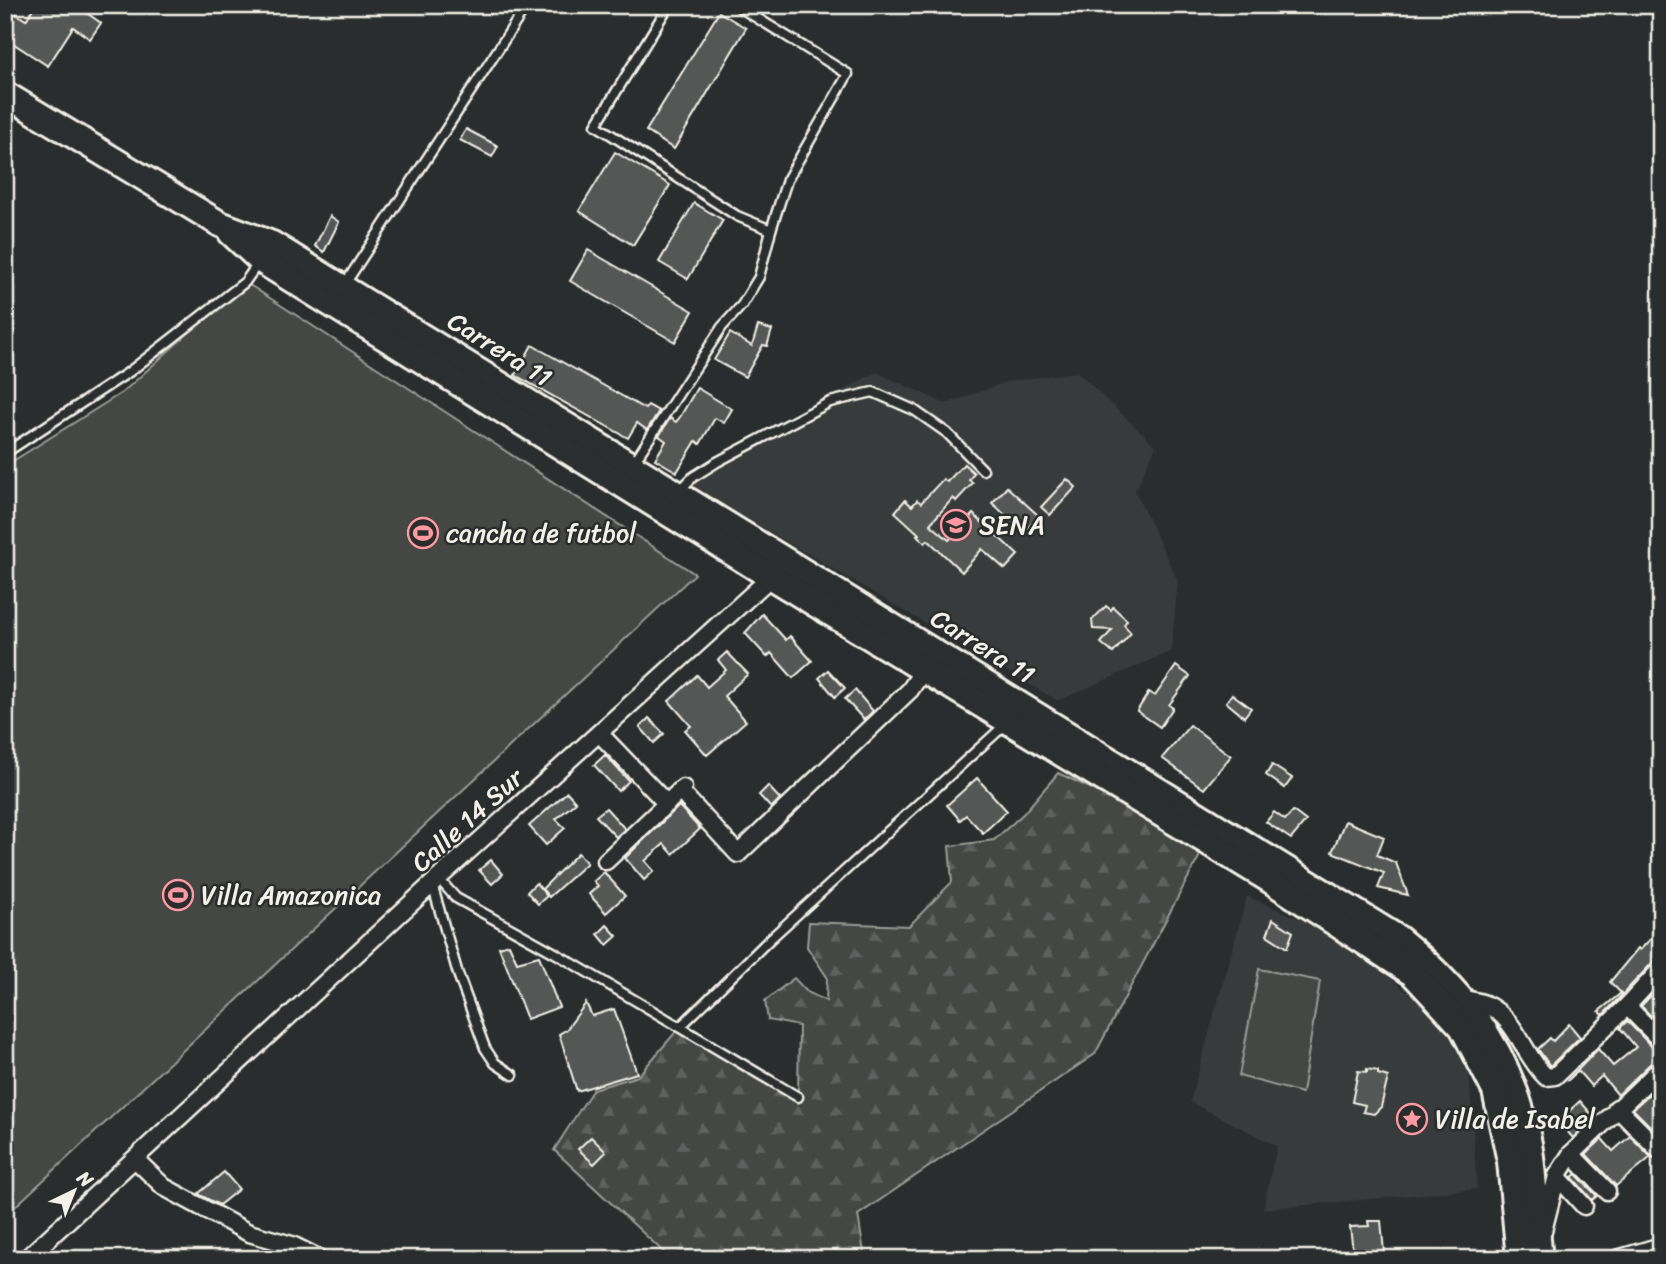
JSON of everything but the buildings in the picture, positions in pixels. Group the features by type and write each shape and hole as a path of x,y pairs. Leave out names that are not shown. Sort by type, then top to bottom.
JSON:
{"main road":[{"name":"Carrera 11","path":"5,94 220,223 777,567 1398,938 1433,966 1463,999 1495,1047 1518,1100 1531,1156 1532,1256"},
{"name":"Carrera 11","path":"266,252 343,288 632,465 672,502"},
{"name":"Carrera 11","path":"777,567 924,669 1268,879 1413,974 1462,1027 1495,1091 1532,1256"}],"street":[{"name":"Calle 14 Sur","path":"26,1259 435,881 600,734 777,567"},
{"path":"606,861 682,789 738,854 910,690 924,669"},
{"path":"600,734 667,804"},
{"path":"1463,999 1485,1004 1509,1020 1539,1070 1546,1077 1555,1076 1661,969"},
{"path":"1627,1006 1661,1041"},
{"path":"1532,1256 1558,1176 1571,1154 1661,1068"},
{"path":"1617,1108 1661,1152"},
{"path":"1571,1154 1607,1191"},
{"path":"135,1159 164,1187 250,1233 292,1245 320,1259"},
{"path":"1558,1176 1584,1206"},
{"path":"1617,1259 1661,1247"}],"lane":[{"path":"343,288 527,5"},
{"path":"670,5 596,125 737,216 771,230"},
{"path":"632,465 722,327 742,305 759,277 787,180 848,74 736,5"},
{"path":"5,453 140,363 245,282 266,252"},
{"path":"672,502 693,477 717,462 830,402 873,393 914,410 947,433 983,470"},
{"path":"680,1027 770,940 996,736 1009,721"},
{"path":"435,881 456,898 798,1097"},
{"path":"435,881 458,974 485,1048 495,1063 513,1075"}],"shaded area":[{"path":"876,372 946,404 1009,381 1077,372 1156,446 1135,491 1178,581 1171,651 1058,701 681,480"},
{"path":"1247,896 1341,937 1463,1039 1470,1084 1477,1189 1263,1209 1277,1146 1190,1102"}],"green space":[{"name":"Villa Amazonica","path":"245,282 695,574 5,1216 5,466 123,392"},
{"path":"1058,773 1207,842 1095,1054 858,1215 865,1259 671,1259 554,1150 593,1089 638,1076 680,1027 798,1097 799,1026 768,1020 765,1001 794,978 807,992 826,1001 827,977 807,947 809,922 909,926 952,882 949,846 994,840 1023,814"},
{"path":"1259,969 1320,981 1302,1093 1239,1076"}],"place":[{"name":"SENA","path":"956,525"},
{"name":"cancha de futbol","path":"423,533"},
{"name":"Villa Amazonica","path":"178,895"},
{"name":"Villa de Isabel","path":"1412,1119"}]}
